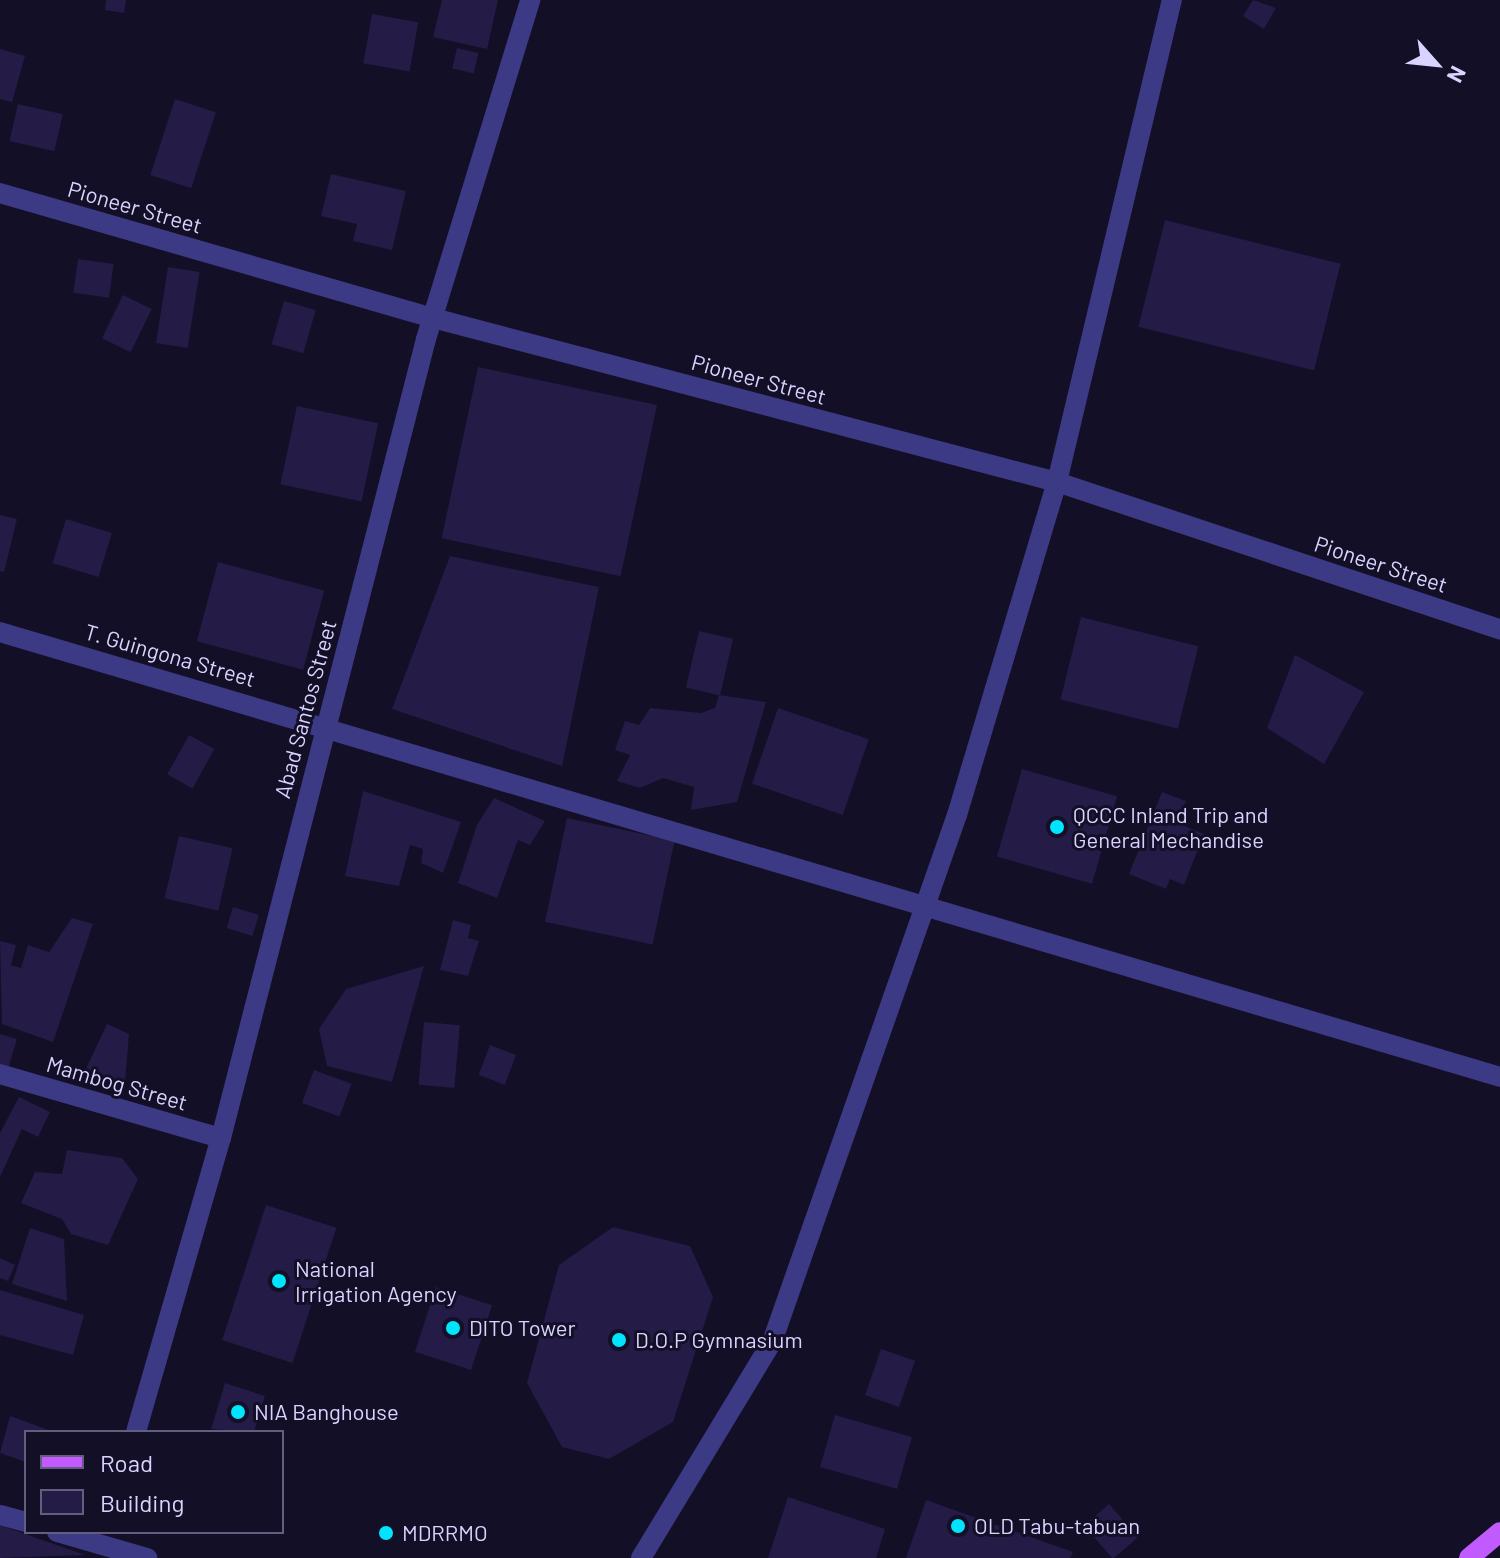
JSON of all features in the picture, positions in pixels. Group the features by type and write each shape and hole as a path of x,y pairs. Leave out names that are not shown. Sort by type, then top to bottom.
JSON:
{"main road":[{"path":"1469,1558 1500,1532"}],"street":[{"name":"Abad Santos Street","path":"137,1430 221,1138 433,318 530,0"},
{"path":"641,1558 772,1342 924,907 1057,482 1172,0"},
{"name":"Pioneer Street","path":"0,193 433,318 1057,482 1500,629"},
{"name":"T. Guingona Street","path":"0,632 326,724 924,907 1500,1077"},
{"name":"Mambog Street","path":"0,1074 221,1138"},
{"path":"0,1515 24,1521"},
{"path":"64,1534 147,1558"}],"building":[{"path":"106,0 126,0 124,13 105,10"},
{"path":"442,0 498,0 487,49 433,37"},
{"path":"1253,0 1276,8 1264,29 1243,16"},
{"path":"372,14 418,22 410,71 363,63"},
{"path":"457,48 478,53 474,73 452,68"},
{"path":"0,49 25,56 12,102 0,99"},
{"path":"175,99 216,112 191,188 150,175"},
{"path":"18,104 63,114 54,151 9,141"},
{"path":"331,174 406,191 392,250 353,241 357,224 321,216"},
{"path":"1165,220 1341,264 1314,371 1138,327"},
{"path":"78,259 114,264 109,298 73,293"},
{"path":"168,267 200,272 188,348 156,343"},
{"path":"123,295 152,309 131,352 102,338"},
{"path":"284,301 316,310 303,353 272,344"},
{"path":"478,367 657,405 621,576 442,538"},
{"path":"297,406 378,423 362,502 280,484"},
{"path":"0,515 17,519 4,572 0,571"},
{"path":"66,519 112,533 98,577 53,563"},
{"path":"450,556 599,587 562,766 392,709"},
{"path":"218,562 324,590 303,670 197,641"},
{"path":"1081,617 1198,646 1178,729 1060,699"},
{"path":"699,631 733,639 720,695 686,688"},
{"path":"1295,655 1364,692 1324,764 1267,728"},
{"path":"719,695 766,702 737,802 691,810 694,787 663,778 640,788 617,781 630,755 615,750 625,721 639,725 650,708 701,713 715,708"},
{"path":"778,708 869,739 843,815 752,784"},
{"path":"189,735 214,749 193,788 167,774"},
{"name":"QCCC Inland Trip and General Mechandise","path":"1022,769 1117,796 1092,884 997,856"},
{"path":"363,791 461,822 443,873 421,863 423,849 410,845 399,886 345,876"},
{"path":"1162,792 1186,801 1177,823 1204,834 1184,885 1170,879 1166,889 1129,874"},
{"path":"494,798 545,821 530,845 518,840 497,898 458,883 477,825"},
{"path":"567,818 675,841 653,945 545,922"},
{"path":"179,836 233,848 218,911 165,898"},
{"path":"233,907 259,915 252,936 227,928"},
{"path":"72,918 93,924 53,1042 2,1024 0,941 16,945 11,965 21,968 28,945 49,952"},
{"path":"453,920 471,925 468,938 479,941 468,976 440,970"},
{"path":"424,966 392,1082 327,1066 319,1029 346,989"},
{"path":"424,1022 460,1025 454,1088 419,1085"},
{"path":"107,1024 129,1034 124,1095 83,1075"},
{"path":"0,1034 17,1039 7,1072 0,1070"},
{"path":"490,1045 516,1055 505,1085 479,1075"},
{"path":"314,1070 352,1084 340,1117 302,1103"},
{"path":"19,1097 50,1112 38,1137 22,1129 0,1177 0,1133"},
{"path":"67,1150 122,1158 138,1179 108,1245 71,1234 62,1219 21,1203 35,1172 62,1174"},
{"path":"266,1205 336,1228 292,1363 222,1340"},
{"name":"D.O.P Gymnasium","path":"613,1227 690,1246 713,1297 673,1422 609,1459 562,1447 527,1383 559,1265"},
{"path":"30,1228 64,1239 67,1301 12,1284"},
{"path":"0,1258 15,1265 8,1281 0,1278"},
{"name":"DITO Tower","path":"436,1287 492,1305 471,1370 415,1352"},
{"path":"0,1290 84,1315 73,1355 0,1335"},
{"path":"881,1349 915,1361 899,1407 865,1395"},
{"name":"NIA Banghouse","path":"225,1383 265,1396 255,1430 211,1429"},
{"path":"835,1415 912,1437 897,1489 820,1467"},
{"path":"10,1416 48,1430 24,1430 24,1461 0,1453"},
{"path":"788,1497 885,1529 876,1558 768,1558"},
{"name":"OLD Tabu-tabuan","path":"926,1500 1073,1552 1070,1558 906,1558"},
{"path":"1109,1504 1138,1537 1112,1558 1084,1526"},
{"path":"0,1525 85,1555 0,1558"}],"place":[{"name":"QCCC Inland Trip and General Mechandise","path":"1057,827"},
{"name":"National Irrigation Agency","path":"279,1281"},
{"name":"DITO Tower","path":"453,1328"},
{"name":"D.O.P Gymnasium","path":"619,1340"},
{"name":"NIA Banghouse","path":"238,1412"},
{"name":"OLD Tabu-tabuan","path":"958,1526"},
{"name":"MDRRMO","path":"386,1533"}]}
